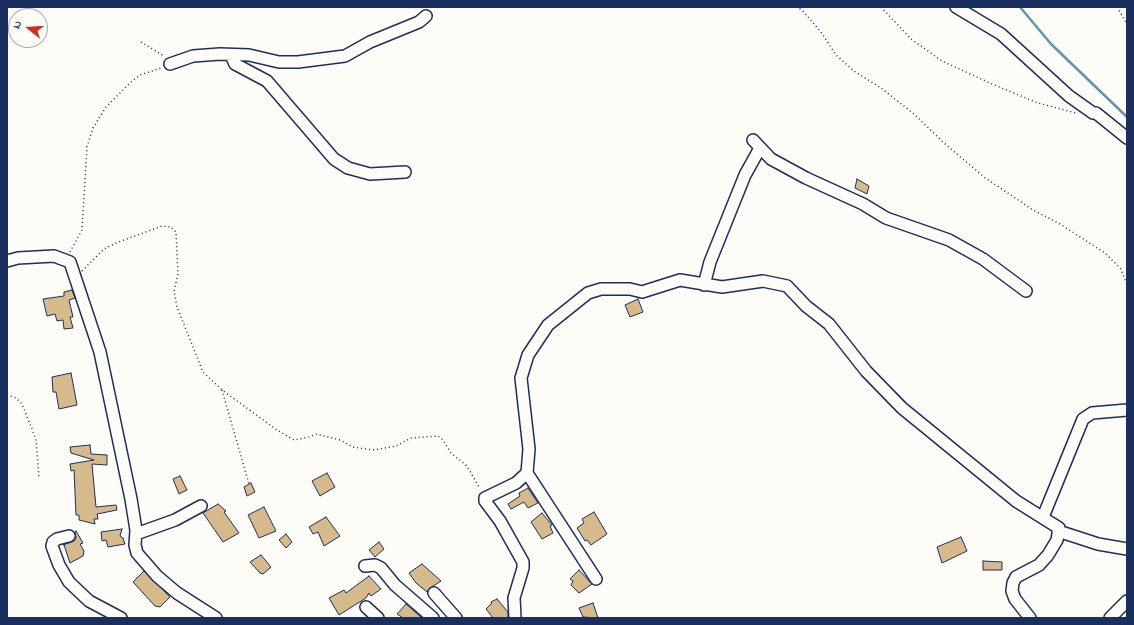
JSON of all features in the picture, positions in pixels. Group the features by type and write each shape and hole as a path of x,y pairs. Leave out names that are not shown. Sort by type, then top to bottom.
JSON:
{"street":[{"path":"956,7 1001,34 1054,83 1093,113 1096,113 1127,138"},
{"path":"170,64 193,56 248,55 269,61 285,62 345,56 370,42 419,22 426,16"},
{"path":"231,55 234,64 267,81 334,160 348,168 370,174 405,172"},
{"path":"704,285 710,262 756,144 771,159 814,183 863,204 886,218 943,238 974,253 1026,291"},
{"path":"7,261 18,258 54,256 70,262 100,352 131,500 137,552 157,576 177,592 216,618"},
{"path":"596,579 527,473 529,449 521,378 528,355 548,325 588,293 602,289 630,289 642,292 680,280 722,287 763,281 787,286 806,306 838,334 854,357 902,408 1016,501 1059,528 1057,540 1040,565 1023,572 1016,577 1013,583 1012,591 1015,599 1030,618"},
{"path":"1042,517 1083,419 1092,413 1127,410"},
{"path":"515,618 514,598 524,568 500,521 485,499 516,482 527,473"},
{"path":"136,534 175,520 201,506"},
{"path":"1058,531 1098,544 1127,549"},
{"path":"69,536 57,539 53,542 52,546 59,565 69,582 89,601 121,618"},
{"path":"365,566 375,565 381,568 395,585 433,618"},
{"path":"434,593 456,618"},
{"path":"1110,618 1127,601"},
{"path":"366,607 378,618"}],"path":[{"path":"796,7 802,10 821,32 836,55 854,71 881,88 914,114 944,143 984,177 1033,210 1060,224 1105,253 1121,269 1127,285"},
{"path":"881,7 911,39 942,61 1038,103 1073,112 1093,113"},
{"path":"1117,7 1127,24"},
{"path":"72,247 82,230 87,147 93,128 106,107 140,75 170,64 164,56 141,42"},
{"path":"88,266 104,249 116,243 162,226 172,227 176,232 178,274 174,291 177,307 203,372 222,390 277,430 294,440 309,438 317,434 340,440 353,447 373,450 392,447 411,438 438,436 443,440 451,453 467,466 485,499"},
{"path":"222,390 249,484"},
{"path":"7,395 16,398 22,404 32,429 37,447 40,478"}],"building":[{"path":"857,179 869,186 867,194 855,188"},
{"path":"72,290 75,298 69,300 73,317 70,317 73,328 64,329 63,320 57,321 55,314 47,316 43,299 64,296 64,292"},
{"path":"638,299 643,312 630,317 625,305"},
{"path":"71,373 77,405 59,409 56,392 53,392 52,377"},
{"path":"90,445 91,454 107,455 107,465 92,464 96,507 116,505 117,510 97,514 98,519 94,519 95,524 79,520 79,515 76,515 74,470 71,471 70,464 94,460 71,453 70,447"},
{"path":"327,473 335,487 320,496 312,481"},
{"path":"180,476 187,490 179,494 173,479"},
{"path":"251,483 255,492 247,496 244,487"},
{"path":"528,488 538,503 528,508 524,502 511,509 508,504 520,496 519,493"},
{"path":"218,504 226,511 224,512 239,533 223,542 203,513"},
{"path":"264,507 276,531 259,538 248,515"},
{"path":"594,512 607,534 591,545 587,540 585,541 577,528 584,523 582,519"},
{"path":"542,513 552,525 550,526 553,533 542,539 531,522"},
{"path":"326,517 340,536 324,546 318,532 313,534 309,527"},
{"path":"122,529 120,536 123,538 125,544 108,547 106,540 102,541 101,532"},
{"path":"76,531 83,543 80,544 84,551 83,556 70,563 63,545 74,541 76,538"},
{"path":"286,534 292,542 286,548 279,540"},
{"path":"961,537 967,551 942,563 937,547"},
{"path":"379,542 384,549 375,557 369,550"},
{"path":"261,555 271,567 263,574 260,573 250,562"},
{"path":"983,561 1002,562 1002,570 983,570"},
{"path":"422,564 441,581 430,588 427,592 416,583 409,573"},
{"path":"579,570 592,584 579,593 571,585 573,581 570,579"},
{"path":"144,571 170,597 160,607 155,606 133,582"},
{"path":"369,576 381,589 371,596 369,593 366,598 339,615 329,598 344,590 346,593"},
{"path":"497,599 508,612 508,618 493,618 486,609 492,603 491,602"},
{"path":"593,603 598,618 583,617 579,608"},
{"path":"406,604 421,617 403,618 397,614"}],"waterway":[{"path":"1020,7 1051,44 1127,117"}]}
